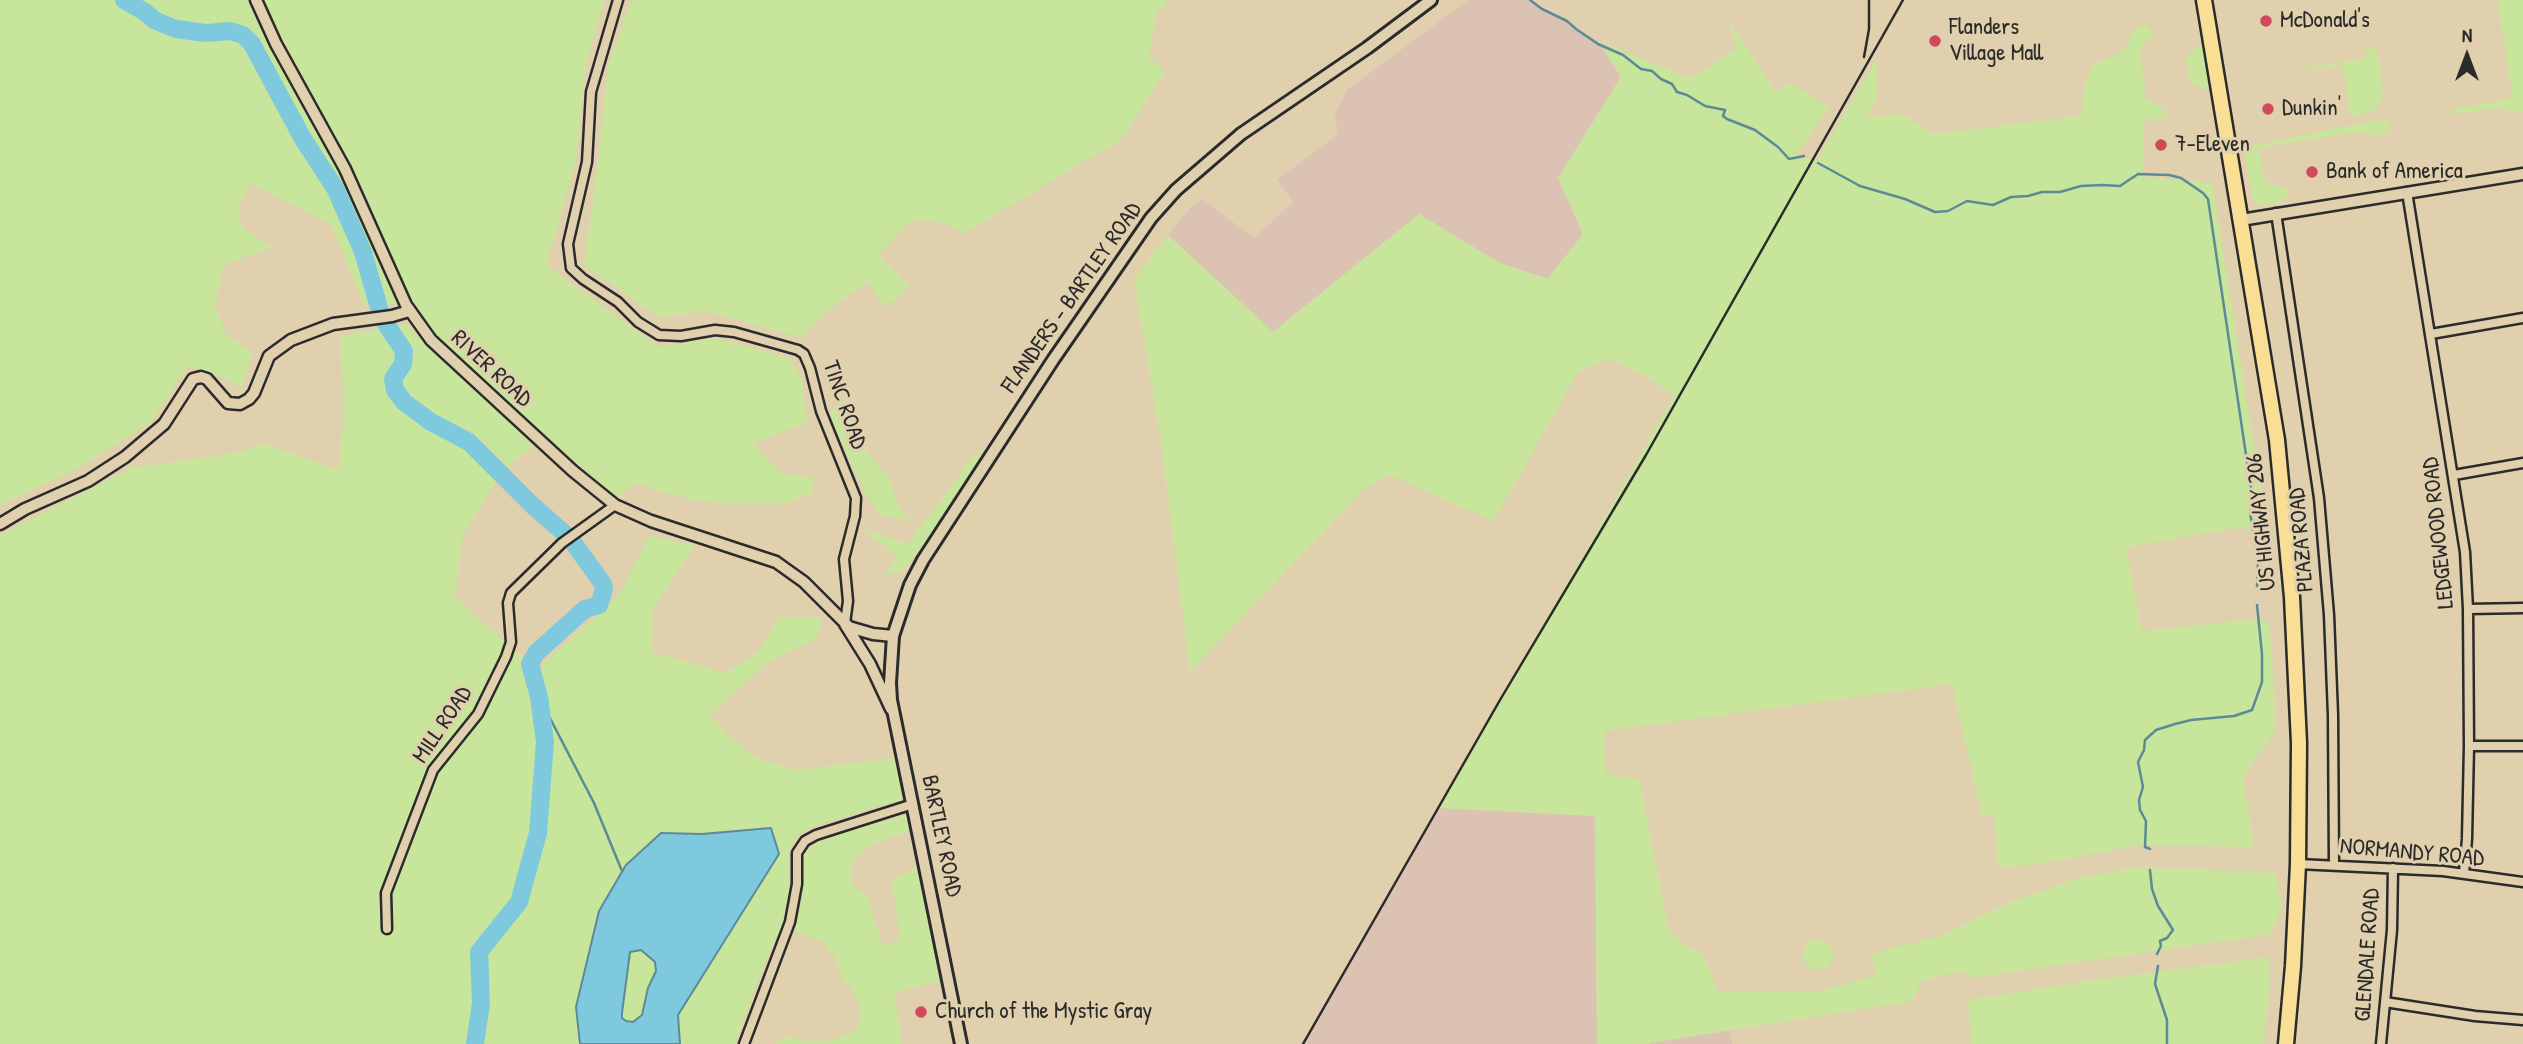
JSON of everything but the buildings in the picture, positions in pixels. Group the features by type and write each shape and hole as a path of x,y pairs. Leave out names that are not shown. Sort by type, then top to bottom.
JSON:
{"highway":[{"name":"US HIGHWAY 206","path":"2204,0 2277,440 2291,579 2299,743 2298,864 2286,1044"}],"main road":[{"name":"FLANDERS - BARTLEY ROAD","path":"893,636 904,598 923,560 1092,302 1151,218 1176,190 1241,134 1367,48 1431,0"},
{"name":"BARTLEY ROAD","path":"893,636 890,683 894,717 961,1044"}],"street":[{"name":"RIVER ROAD","path":"256,0 276,44 345,169 409,311 421,329 573,471 615,505 651,521 781,565 804,582 845,624 870,664 894,717"},
{"name":"TINC ROAD","path":"618,0 591,92 587,162 568,244 571,268 618,303 638,322 659,335 681,336 715,330 734,332 804,354 821,411 856,498 855,516 844,559 848,601 845,624"},
{"path":"2241,220 2523,174"},
{"name":"LEDGEWOOD ROAD","path":"2407,192 2465,552 2469,746 2468,839 2464,873"},
{"name":"PLAZA ROAD","path":"2276,213 2319,498 2329,615 2334,866"},
{"path":"0,524 25,509 88,481 125,457 163,424 193,379 207,379 228,402 240,404 254,393 265,363 278,348 313,331 409,311"},
{"path":"2431,334 2523,318"},
{"path":"2454,475 2523,463"},
{"name":"MILL ROAD","path":"387,929 386,893 433,770 478,714 506,657 511,642 508,603 511,593 562,542 615,505"},
{"path":"2468,609 2523,608"},
{"name":"RIVER ROAD","path":"845,624 863,632 893,636"},
{"path":"2469,746 2523,746"},
{"path":"744,1044 790,922 797,884 797,853 805,841 816,835 913,804"},
{"name":"NORMANDY ROAD","path":"2298,864 2464,873 2523,882"},
{"name":"GLENDALE ROAD","path":"2381,1044 2392,930 2393,868"},
{"path":"2385,1002 2474,1016 2523,1020"}],"shaded area":[{"path":"1468,0 1529,0 1598,41 1621,77 1558,178 1583,234 1548,279 1500,263 1419,214 1273,332 1168,235 1192,206 1202,199 1254,238 1293,202 1277,180 1338,134 1335,115 1347,90"},
{"path":"1439,808 1595,816 1597,1044 1301,1044"},
{"path":"1730,1030 1732,1044 1645,1044"}],"green space":[{"path":"0,0 249,0 262,32 337,167 398,304 364,306 331,224 251,184 237,206 243,228 272,247 223,265 215,307 227,335 253,354 241,389 224,377 188,366 151,422 77,469 0,505"},
{"path":"262,0 605,0 586,62 576,160 546,265 659,347 716,338 790,358 802,379 807,423 753,443 781,473 813,478 813,492 787,503 728,504 693,500 633,483 619,498 576,463 437,338 415,309 348,161"},
{"path":"632,0 1168,0 1157,13 1149,55 1165,72 1123,138 965,233 943,223 920,218 903,228 879,255 910,287 884,308 867,281 820,317 802,338 705,311 660,318 584,265 608,66"},
{"path":"2498,0 2523,0 2523,111 2511,114 2507,107 2452,114 2451,110 2513,98"},
{"path":"1729,21 1776,92 1791,83 1829,108 1796,154 1817,161 1876,60 1878,80 1875,100 1867,117 1903,114 1933,134 2082,116 2084,87 2093,65 2123,51 2132,32 2145,25 2154,34 2140,50 2146,99 2163,108 2167,117 2143,121 2143,177 2212,183 2268,533 2256,536 2243,527 2126,549 2142,631 2257,619 2270,624 2276,729 2243,777 2254,847 2140,845 2032,865 1998,867 1994,814 1982,816 1952,684 1604,731 1605,773 1640,780 1668,928 1685,945 1704,955 1718,991 1818,991 1876,976 1871,954 1943,935 2006,904 2072,880 2136,867 2275,873 2282,906 2271,934 1971,978 1963,970 1921,981 1913,1001 1645,1044 1597,1044 1595,816 1439,808 1674,396 1644,375 1610,359 1578,372 1494,521 1389,475 1364,489 1190,672 1160,434 1134,280 1168,235 1273,332 1419,214 1500,263 1548,279 1583,234 1558,178 1621,77 1598,41 1691,78 1736,49"},
{"path":"2202,44 2209,85 2206,89 2191,84 2186,56"},
{"path":"2375,48 2383,93 2379,105 2371,112 2354,116 2350,113 2343,65 2305,70 2366,58 2366,50"},
{"path":"2377,120 2388,122 2390,126 2386,133 2349,133 2259,148 2264,178 2271,185 2284,187 2289,195 2287,199 2262,203 2286,201 2266,206 2253,198 2244,151 2246,147"},
{"path":"405,324 534,446 504,469 463,535 455,597 537,670 619,595 649,536 695,545 651,613 652,652 725,673 758,652 779,617 822,617 816,640 771,660 710,715 730,737 757,758 796,770 893,758 903,787 904,799 816,825 798,834 789,849 789,893 781,929 766,959 735,1044 0,1044 0,535 131,468 236,453 266,444 338,470 344,420 341,336"},
{"path":"843,398 864,449 887,475 899,509 912,521 881,515 865,493 829,415"},
{"path":"987,450 919,551 901,572 885,575 897,556 860,528 908,544 972,458"},
{"path":"908,814 911,830 869,846 852,862 852,885 867,896 883,946 900,939 892,881 917,866 940,980 894,993 902,1044 775,1044 789,1036 807,1042 827,1041 848,1035 860,1027 859,1004 852,989 841,977 836,958 823,942 795,931 794,920 803,886 800,868 802,855 819,840"},
{"path":"1818,940 1829,944 1833,955 1829,966 1818,970 1807,966 1803,955 1807,944"},
{"path":"2268,957 2270,974 2264,1044 1971,1044 1968,1000"}],"water":[{"path":"771,828 779,854 678,1015 680,1044 580,1044 576,1007 599,911 626,865 661,833 702,834","holes":["641,950 655,962 656,971 648,988 642,1015 633,1022 626,1021 622,1018 622,1013 630,952"]}],"waterway":[{"path":"124,0 154,20 176,29 206,33 230,31 243,35 252,44 303,139 335,188 363,252 380,311"},
{"path":"1530,0 1567,21 1598,44 1623,55 1641,69 1652,71 1672,84 1677,92 1705,106 1725,110 1723,116 1755,130 1789,159 1804,156"},
{"path":"1818,163 1860,186 1905,199 1935,212 1948,211 1967,201 1993,205 2011,197 2060,192 2081,186 2120,186 2138,174 2181,178 2203,193 2208,199 2253,502 2250,512 2258,559 2257,586"},
{"path":"386,324 404,351 403,364 393,379 395,390 404,402 431,422 469,442 563,532"},
{"path":"475,1044 481,1003 479,952 519,902 538,833 545,742 539,697 530,664 536,653 585,609 599,605 604,589 575,545"},
{"path":"2150,849 2145,847 2146,821 2140,810 2139,800 2143,787 2138,762 2145,740 2156,730 2175,724 2234,716 2252,710 2262,682 2257,605"},
{"path":"539,697 594,803 622,871"},
{"path":"2150,870 2152,889 2158,906 2173,930 2167,938 2160,941 2157,954"},
{"path":"2158,966 2155,984 2167,1020 2167,1044"}],"railway":[{"path":"1864,57 1869,29 1869,0"},
{"path":"1303,1044 1500,700 1646,455 1903,0"}],"place":[{"name":"McDonald's","path":"2266,21"},
{"name":"Flanders Village Mall","path":"1935,41"},
{"name":"Dunkin'","path":"2268,109"},
{"name":"7-Eleven","path":"2161,145"},
{"name":"Bank of America","path":"2312,172"},
{"name":"Church of the Mystic Gray","path":"921,1012"}]}
